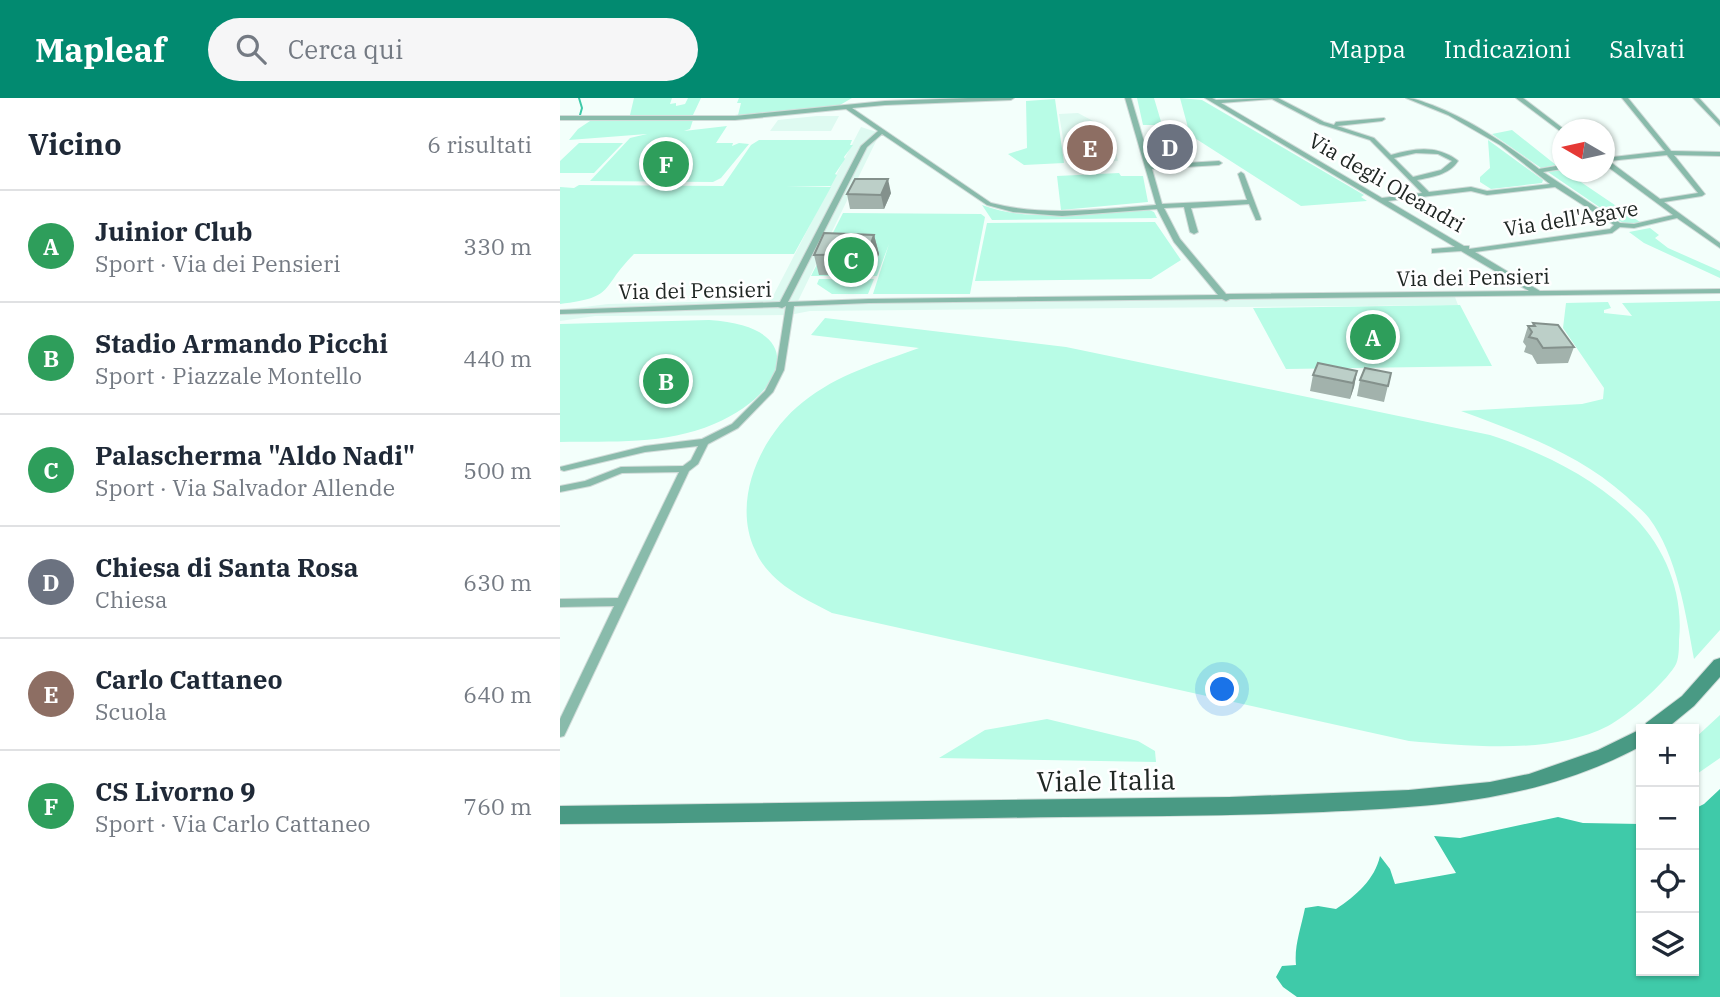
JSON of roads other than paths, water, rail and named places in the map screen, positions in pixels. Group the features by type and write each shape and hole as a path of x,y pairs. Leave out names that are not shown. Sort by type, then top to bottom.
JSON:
{"main road":[{"path":"1659,724 1688,701 1720,665"},
{"name":"Viale Italia","path":"560,815 1266,806 1441,797 1509,788 1560,775 1595,762 1636,740"}],"street":[{"path":"560,118 735,118 885,103 1011,98"},
{"path":"1128,98 1159,205 1177,240 1227,301"},
{"name":"Via degli Oleandri","path":"1208,98 1543,296"},
{"path":"1216,102 1273,98 1329,125 1373,139 1427,194"},
{"path":"1409,98 1461,121 1502,144 1556,185 1618,225"},
{"path":"1520,98 1552,122"},
{"path":"1625,98 1702,194 1658,201"},
{"path":"1696,98 1720,124"},
{"path":"848,108 989,204 1028,214 1251,202"},
{"path":"1329,125 1382,120"},
{"path":"561,468 645,449 704,442 736,426 769,393 780,370 786,306 864,146 880,132"},
{"path":"1391,157 1416,150 1445,154 1455,161 1453,167 1446,170 1412,178"},
{"path":"1615,159 1668,153 1720,154"},
{"path":"1147,167 1219,163"},
{"path":"1615,168 1720,246"},
{"path":"1539,171 1552,169"},
{"path":"1241,174 1258,219"},
{"path":"1382,200 1471,189 1487,193 1556,185"},
{"path":"1187,206 1195,232"},
{"name":"Via dell'Agave","path":"1435,251 1468,250 1612,231 1618,225 1634,226 1678,216"},
{"path":"1206,301 1209,281"},
{"name":"Via dei Pensieri","path":"560,312 830,304 881,307 1720,291"},
{"name":"Via dei Pensieri","path":"1543,296 1720,297"},
{"path":"560,732 685,469 695,462 704,442"},
{"path":"560,489 587,484 621,470 685,469"},
{"path":"560,603 622,603"}],"waterway":[{"path":"579,98 582,108 580,115"}],"place":[{"name":"Chiesa di Santa Rosa","path":"1170,147"},
{"name":"Carlo Cattaneo","path":"1090,148"},
{"name":"CS Livorno 9","path":"666,164"},
{"name":"Palascherma \"Aldo Nadi\"","path":"851,260"},
{"name":"Juinior Club","path":"1373,337"},
{"name":"Stadio Armando Picchi","path":"666,381"}]}
